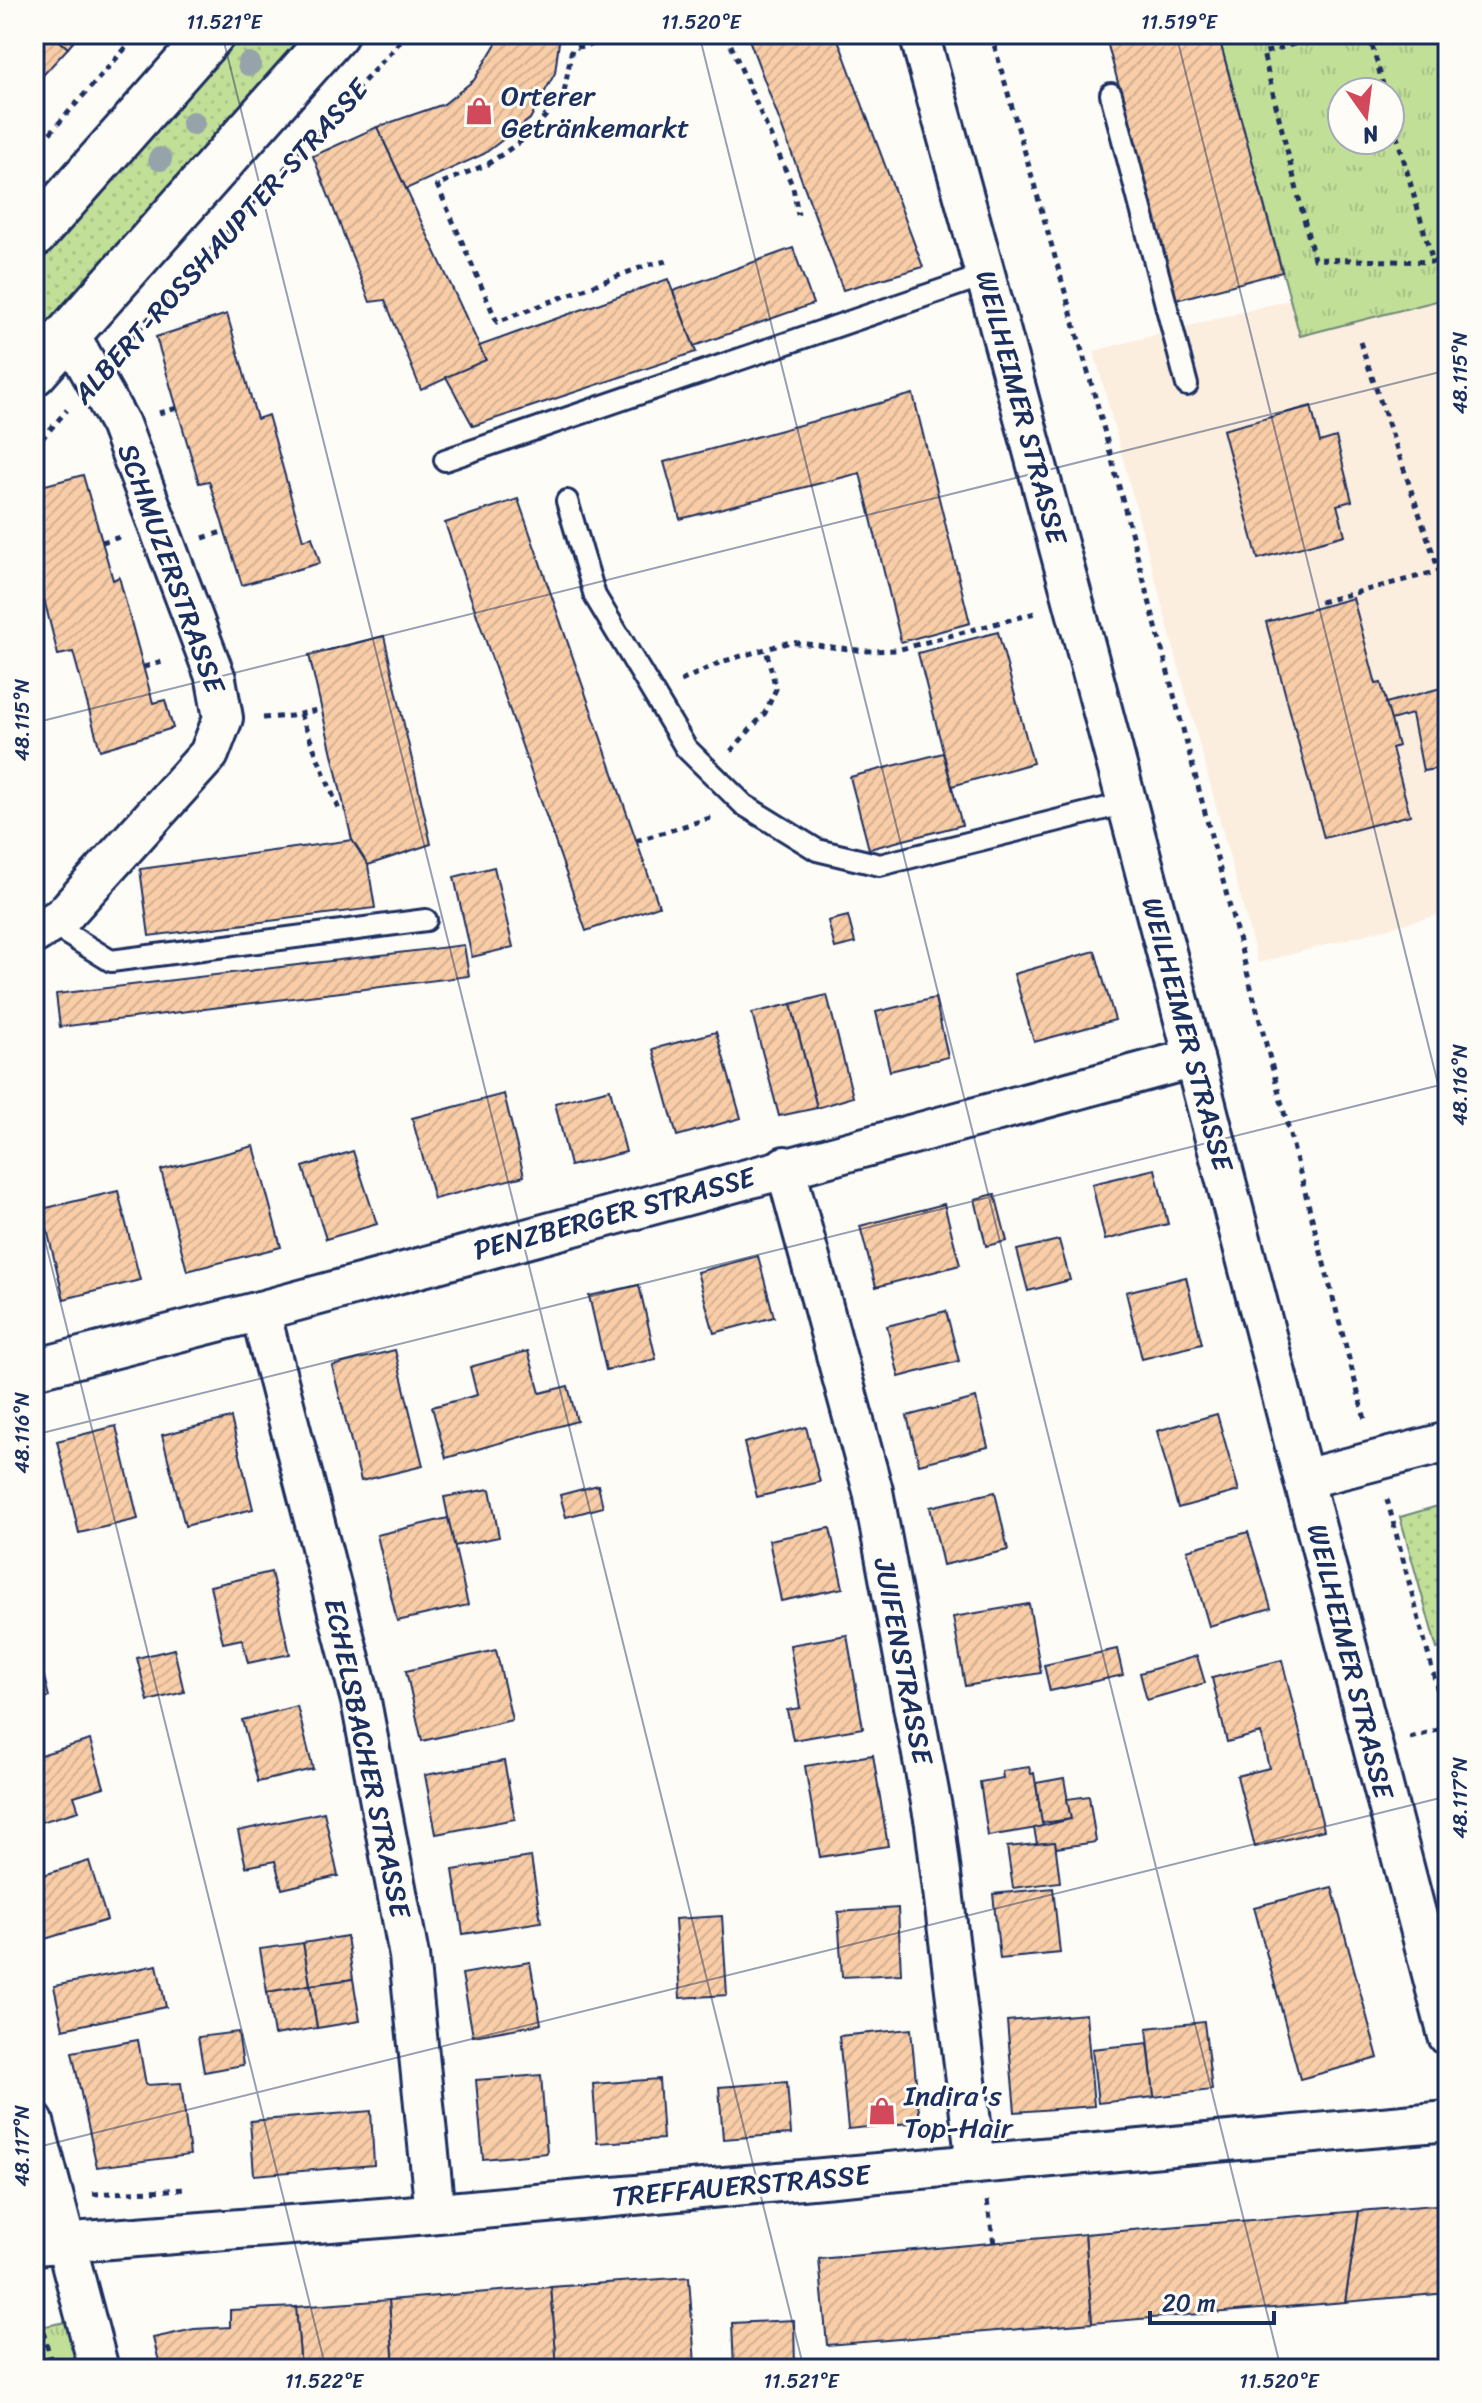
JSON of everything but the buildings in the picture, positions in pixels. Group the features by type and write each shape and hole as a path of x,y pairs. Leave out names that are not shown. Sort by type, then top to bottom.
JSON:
{"main road":[{"path":"34,235 212,34"},
{"name":"ALBERT-ROSSHAUPTER-STRASSE","path":"34,373 335,34"}],"street":[{"name":"WEILHEIMER STRASSE","path":"919,34 1075,603 1448,2036"},
{"name":"SCHMUZERSTRASSE","path":"42,929 63,916 209,754 223,718 216,679 120,424 96,376 69,333"},
{"name":"PENZBERGER STRASSE","path":"34,1369 260,1311 785,1166 1194,1058"},
{"name":"JUIFENSTRASSE","path":"785,1166 873,1491 935,1824 976,2164"},
{"name":"ECHELSBACHER STRASSE","path":"260,1311 361,1701 409,1956 435,2213"},
{"path":"1304,1479 1448,1442"},
{"name":"TREFFAUERSTRASSE","path":"50,2243 435,2213 1448,2121"},
{"path":"34,2122 50,2243 99,2369"}],"lane":[{"path":"1111,94 1187,385"},
{"path":"445,460 986,275"},
{"path":"567,501 595,596 651,696 686,748 744,805 817,850 880,865 1127,803"},
{"path":"42,929 111,961 426,920"}],"path":[{"path":"34,151 138,34"},
{"name":"ALBERT-ROSSHAUPTER-STRASSE","path":"34,448 407,34"},
{"path":"653,34 572,48 564,93 530,135 488,164 437,185 497,322 647,265 672,260"},
{"path":"726,34 793,187 798,215"},
{"path":"991,34 1098,407 1448,1729"},
{"path":"1329,34 1263,53 1314,259 1433,262 1448,258"},
{"path":"1369,34 1381,76"},
{"path":"1403,156 1433,262"},
{"path":"1360,342 1448,597"},
{"path":"1320,602 1439,571"},
{"path":"651,696 721,662 790,642 866,651 897,650 1075,603"},
{"path":"711,773 765,713 776,689 766,649"},
{"path":"223,718 300,714 321,709"},
{"path":"300,714 339,810 345,809"},
{"path":"636,841 744,805"},
{"path":"987,2201 994,2243"},
{"path":"34,2297 53,2369"}],"shaded area":[{"path":"1448,258 1448,912 1258,963 1094,351"}],"green space":[{"path":"241,34 305,34 34,342 34,268"},
{"path":"1218,34 1448,34 1448,298 1300,336"},
{"path":"1448,1503 1448,1644 1437,1649 1400,1517"},
{"path":"67,2322 80,2369 34,2369 34,2328"}],"place":[{"name":"Orterer Getränkemarkt","path":"479,111"},
{"name":"Indira's Top-Hair","path":"882,2111"}]}
